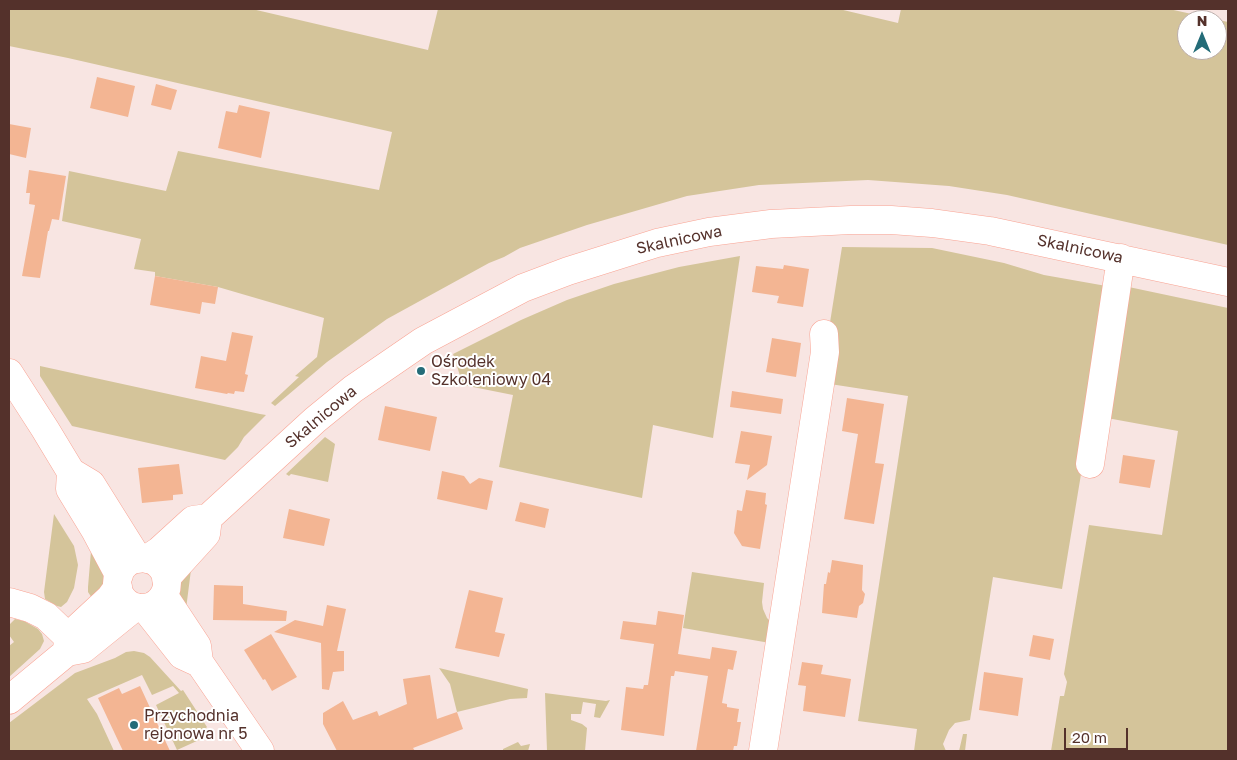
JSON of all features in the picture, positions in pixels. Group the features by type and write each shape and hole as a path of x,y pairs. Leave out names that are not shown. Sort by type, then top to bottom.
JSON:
{"street":[{"name":"Skalnicowa","path":"9,700 68,644 82,649 141,584 206,534 208,518 315,420 353,390 423,341 523,288 568,271 631,250 690,236 740,228 809,221 891,220 961,226 1044,241 1228,282"},
{"path":"1090,464 1121,258"},
{"path":"762,751 825,352 824,334"},
{"path":"9,373 46,429 71,472 91,484 141,584 182,655 199,662 260,751"},
{"path":"9,602 30,608 46,616 68,644"}],"shaded area":[{"path":"9,9 252,9 428,50 438,9 839,9 898,23 901,9 1169,9 1177,11 1177,60 1227,60 1228,22 1228,245 1007,195 949,186 868,180 759,185 687,196 587,225 520,248 489,263 387,319 327,362 275,406 271,403 299,377 295,376 317,357 324,318 218,287 155,276 155,272 134,269 141,239 62,221 69,171 166,191 178,151 379,190 392,132 9,46"},
{"path":"842,247 932,248 1004,263 1044,275 1112,287 1062,589 993,577 970,720 955,723 949,730 943,744 946,751 914,751 917,729 858,721 908,396 830,384 828,335"},
{"path":"740,256 713,438 653,425 642,498 499,467 513,395 463,385 453,354 521,320 567,300 614,284 679,267"},
{"path":"1124,286 1228,308 1227,751 1051,751 1060,696 1064,696 1067,682 1064,674 1089,525 1162,535 1178,431 1107,418"},
{"path":"40,366 266,415 225,460 72,426 40,376"},
{"path":"325,437 335,444 328,482 286,474"},
{"path":"54,514 74,546 78,565 74,588 67,602 61,607 45,599 44,592"},
{"path":"91,551 107,572 105,585 94,601 88,592"},
{"path":"192,562 186,609 177,593 178,585 179,579"},
{"path":"692,572 764,583 763,609 767,618 773,624 770,643 683,628"},
{"path":"15,619 24,621 38,629 44,641 40,649 9,677 9,646 14,642 9,635 9,625"},
{"path":"126,652 144,653 150,657 181,691 183,690 207,727 210,735 177,750 156,705 179,693 173,686 152,695 142,675 87,699 97,714 114,751 9,751 9,723 75,673"},
{"path":"439,668 528,689 527,698 510,699 457,712 450,684"},
{"path":"545,693 610,700 600,718 594,717 596,704 583,702 581,714 571,714 571,720 587,728 585,751 547,751"},
{"path":"963,734 967,734 965,751 959,751"},
{"path":"518,742 521,746 530,744 528,751 503,751 503,749"}],"building":[{"path":"97,77 135,86 128,117 90,108"},
{"path":"156,84 177,90 171,110 151,105"},
{"path":"239,105 270,112 261,158 218,148 226,111 237,113"},
{"path":"9,124 31,128 26,158 9,154"},
{"path":"29,170 66,176 59,220 52,219 48,231 40,278 22,276 35,205 29,204 30,193 26,193"},
{"path":"784,265 809,269 803,307 777,303 779,296 752,292 756,266 783,269"},
{"path":"155,276 218,287 215,304 202,302 200,314 150,305"},
{"path":"232,332 253,336 245,374 248,375 244,392 235,391 234,394 227,394 195,388 201,356 226,361"},
{"path":"772,338 801,343 796,377 766,372"},
{"path":"732,391 783,399 781,414 730,407"},
{"path":"847,398 884,404 875,463 884,464 874,524 844,519 858,434 842,431"},
{"path":"385,406 437,417 430,451 378,440"},
{"path":"741,431 772,436 767,465 747,480 750,465 735,463"},
{"path":"1123,455 1155,460 1150,488 1119,483"},
{"path":"179,464 183,494 173,495 173,500 142,503 138,468"},
{"path":"442,471 464,476 470,484 479,478 493,481 487,510 437,499"},
{"path":"746,490 766,493 765,504 767,505 760,549 742,546 734,533 737,510 742,511"},
{"path":"520,502 549,509 545,528 515,521"},
{"path":"289,509 330,519 324,546 283,538"},
{"path":"832,560 863,565 862,590 865,594 863,603 859,606 857,618 822,613 824,584 826,584 828,572 830,573"},
{"path":"214,585 243,586 243,604 287,611 286,621 213,620"},
{"path":"469,590 503,598 495,632 505,634 499,657 455,648"},
{"path":"327,605 346,609 337,651 344,651 344,671 333,672 329,690 322,689 321,643 274,632 295,620 323,626"},
{"path":"658,611 684,615 678,654 710,659 712,647 737,651 733,670 728,669 722,703 727,704 727,707 739,709 737,722 741,722 737,746 734,746 733,751 696,751 708,676 675,671 674,676 671,676 664,736 621,730 626,687 643,689 644,685 648,685 654,644 620,639 623,621 656,625"},
{"path":"271,634 297,677 272,691 244,650"},
{"path":"1033,635 1054,639 1050,660 1029,656"},
{"path":"802,662 823,665 821,674 851,679 845,717 803,711 806,686 798,685"},
{"path":"984,672 1023,678 1018,716 979,710"},
{"path":"430,675 437,719 457,712 463,729 413,748 415,751 337,751 323,724 323,713 343,701 353,720 377,711 379,716 407,704 403,679"},
{"name":"Przychodnia rejonowa nr 5","path":"140,686 170,751 123,751 98,698 119,688 122,694"}],"place":[{"name":"Ośrodek Szkoleniowy 04","path":"421,371"},
{"name":"Przychodnia rejonowa nr 5","path":"134,725"}]}
